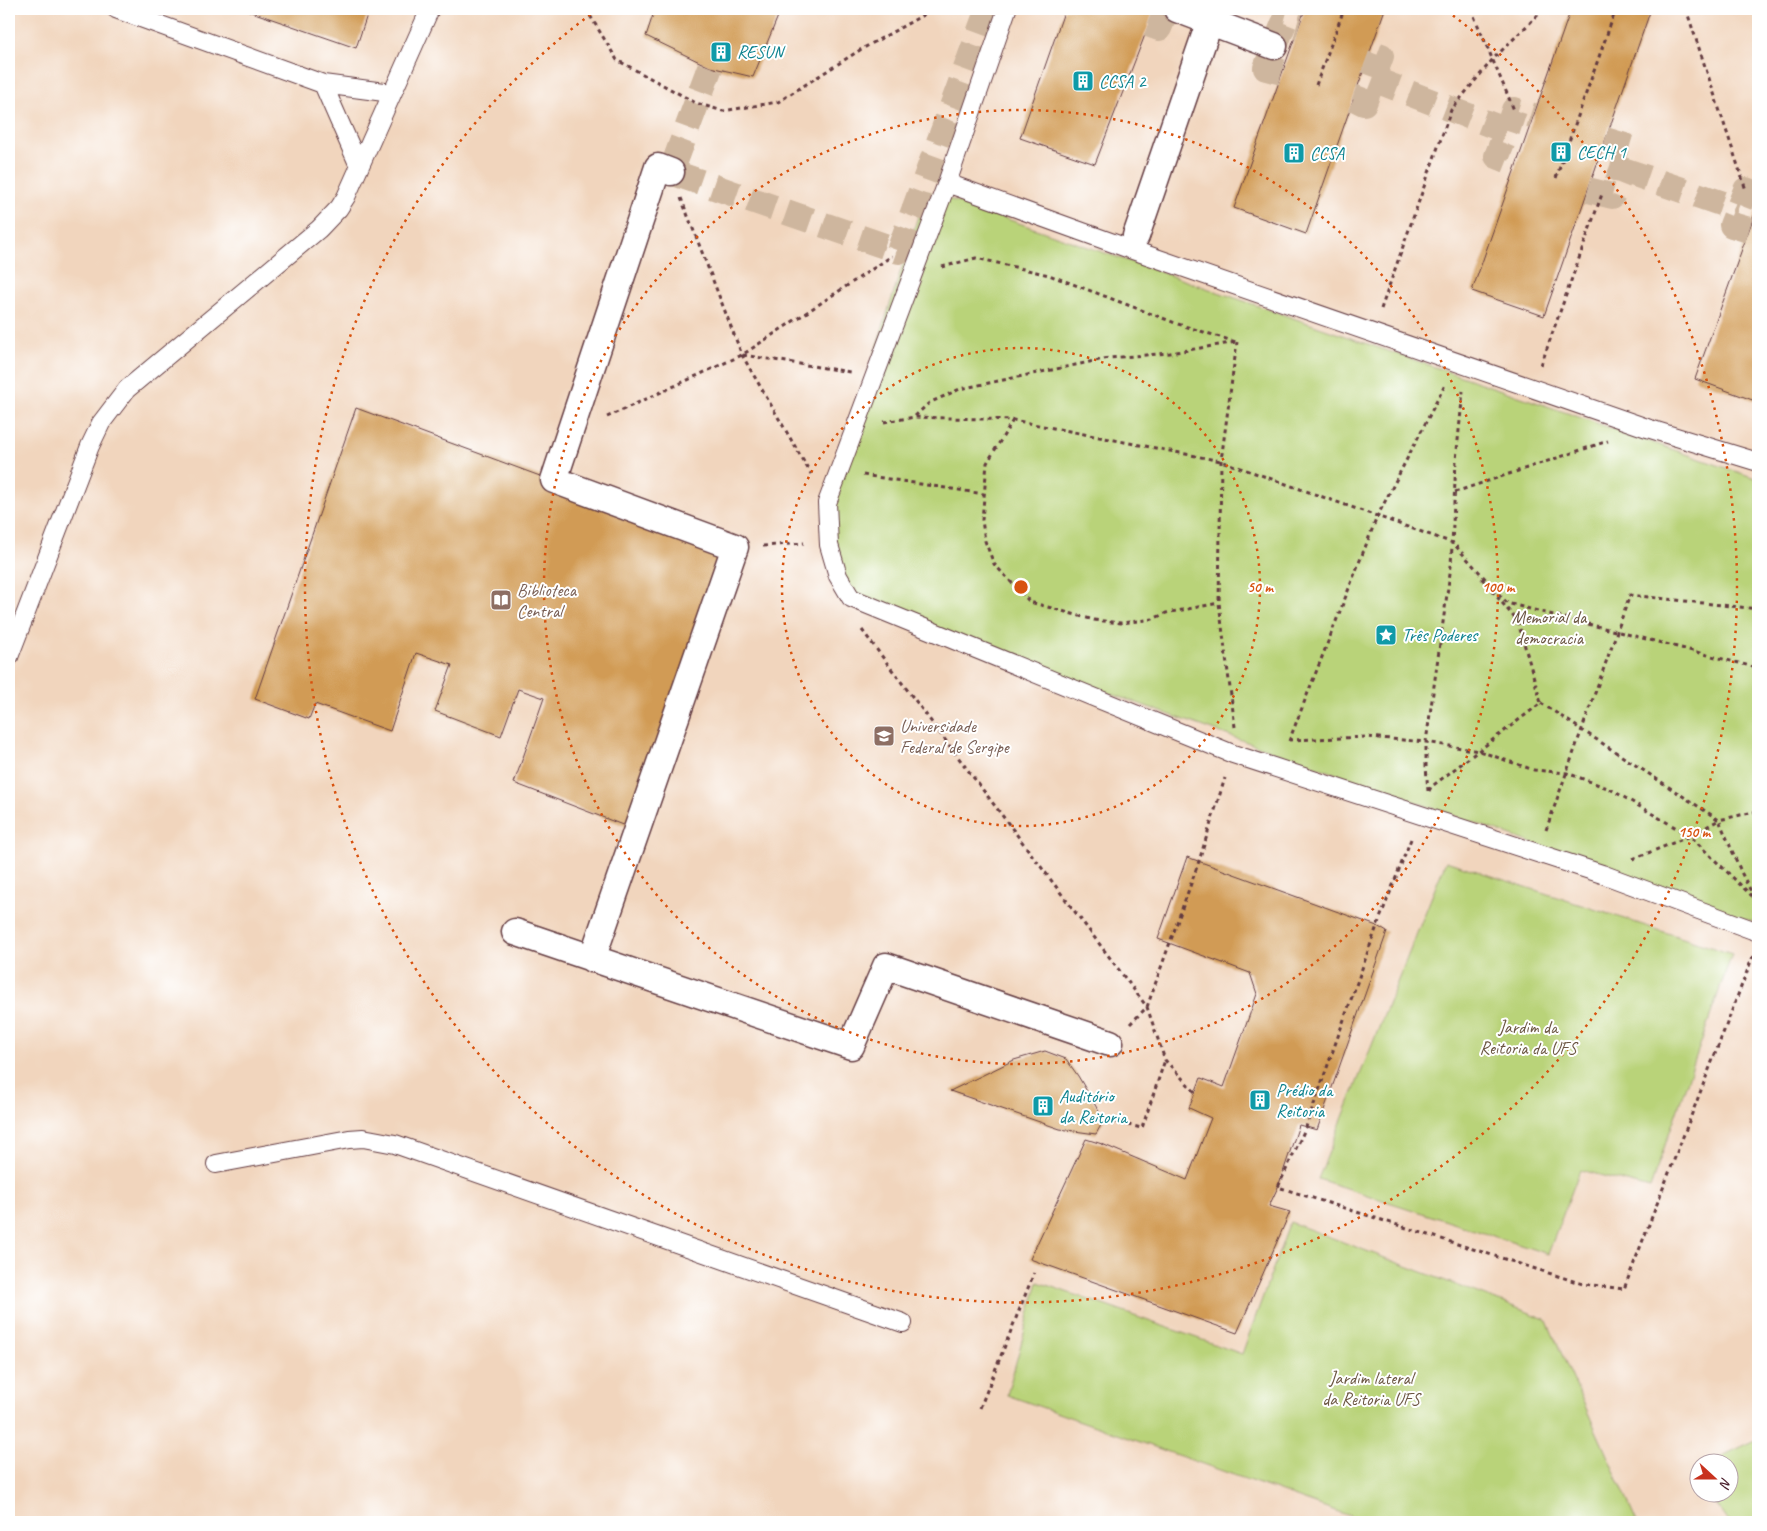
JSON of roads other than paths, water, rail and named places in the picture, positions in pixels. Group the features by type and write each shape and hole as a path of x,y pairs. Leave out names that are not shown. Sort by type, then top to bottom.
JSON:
{"street":[{"path":"1177,9 1212,15 1274,46"},
{"path":"1136,236 1212,15"},
{"path":"592,959 735,547 554,480 658,167 671,172"},
{"path":"515,932 851,1046 886,966 1110,1043"}],"lane":[{"path":"116,9 324,84 392,93"},
{"path":"9,656 90,446 101,423 127,389 329,219 346,197 430,9"},
{"path":"1007,9 947,183 827,503 829,545 838,576 851,598 1233,754 1602,874 1757,940"},
{"path":"324,84 359,166"},
{"path":"947,183 1127,248 1647,428 1758,462"},
{"path":"216,1164 349,1138 363,1138 395,1144 903,1323"}],"tunnel":[{"path":"710,67 671,172 899,251 988,9"},
{"path":"1148,24 1159,28 1167,9"},
{"path":"1282,72 1266,68 1284,23 1299,27"},
{"path":"1354,98 1364,103 1381,56 1370,52"},
{"path":"1373,79 1507,131 1497,156 1517,164"},
{"path":"1507,131 1514,110 1533,116"},
{"path":"1588,190 1612,196 1631,148 1605,140"},
{"path":"1623,170 1738,209"},
{"path":"1749,230 1732,225 1746,190 1758,195"}],"place":[{"name":"RESUN","path":"721,52"},
{"name":"CCSA 2","path":"1083,81"},
{"name":"CECH 1","path":"1561,152"},
{"name":"CCSA","path":"1294,153"},
{"name":"Biblioteca Central","path":"501,600"},
{"name":"Três Poderes","path":"1386,635"},
{"name":"Universidade Federal de Sergipe","path":"884,736"},
{"name":"Prédio da Reitoria","path":"1260,1100"},
{"name":"Auditório da Reitoria","path":"1043,1106"}],"park label":[{"name":"Memorial da democracia","path":"1549,628"},
{"name":"Jardim da Reitoria da UFS","path":"1528,1037"},
{"name":"Jardim lateral da Reitoria UFS","path":"1371,1388"}]}
